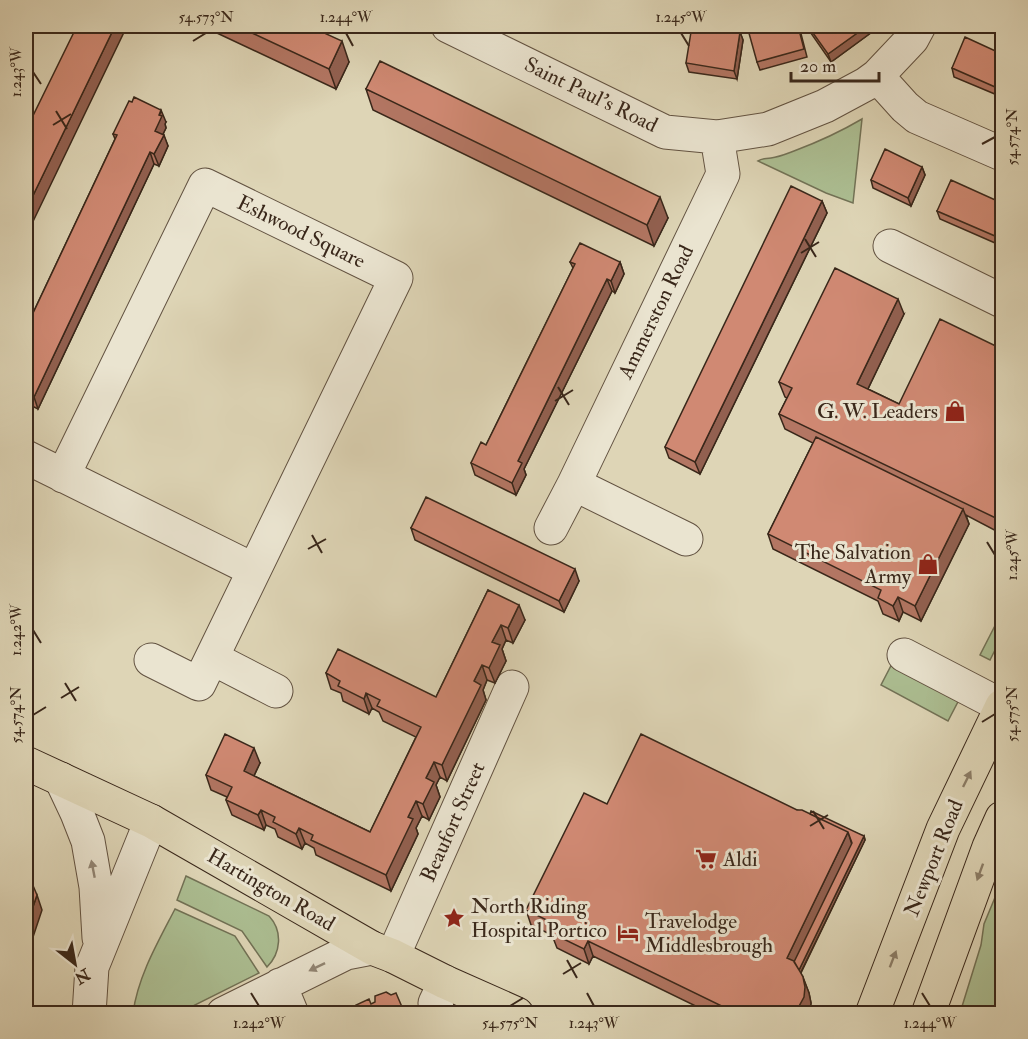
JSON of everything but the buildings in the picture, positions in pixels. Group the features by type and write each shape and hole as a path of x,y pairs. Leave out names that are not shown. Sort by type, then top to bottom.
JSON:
{"main road":[{"name":"Newport Road","path":"872,1014 943,829 1002,706"},
{"name":"Hartington Road","path":"26,763 151,820 383,952 517,1014"},
{"path":"928,1014 989,847 1002,818"}],"street":[{"name":"Saint Paul's Road","path":"448,26 665,132 717,137 768,129 825,106 866,84 877,76 912,39 919,26"},
{"path":"877,76 917,117 1002,154"},
{"name":"Ammerston Road","path":"551,528 723,174 717,137"},
{"name":"Eshwood Square","path":"63,476 205,185 396,278 199,684 151,660"},
{"path":"890,246 1002,301"},
{"path":"26,457 254,570"},
{"path":"574,484 686,539"},
{"path":"904,655 1002,706"},
{"path":"212,658 276,692"},
{"name":"Beaufort Street","path":"383,952 512,687"},
{"path":"61,779 88,841 96,887 100,948"},
{"path":"89,1014 92,967 151,820"},
{"path":"223,1014 286,999 346,953 383,952"},
{"path":"439,1014 435,1003 445,982"}],"green space":[{"path":"862,119 853,203 758,161 803,148"},
{"path":"1002,612 1002,636 990,660 980,655"},
{"path":"895,658 962,694 948,721 881,685"},
{"path":"186,876 269,916 277,928 278,942 275,955 267,967 242,931 177,900"},
{"path":"1002,885 1002,1013 960,1013 981,945 984,924"},
{"path":"175,909 235,936 259,973 179,1013 133,1013 144,973"}],"place":[{"name":"G. W. Leaders","path":"955,411"},
{"name":"The Salvation Army","path":"928,564"},
{"name":"Aldi","path":"706,859"},
{"name":"North Riding Hospital Portico","path":"454,918"},
{"name":"Travelodge Middlesbrough","path":"628,933"}]}
